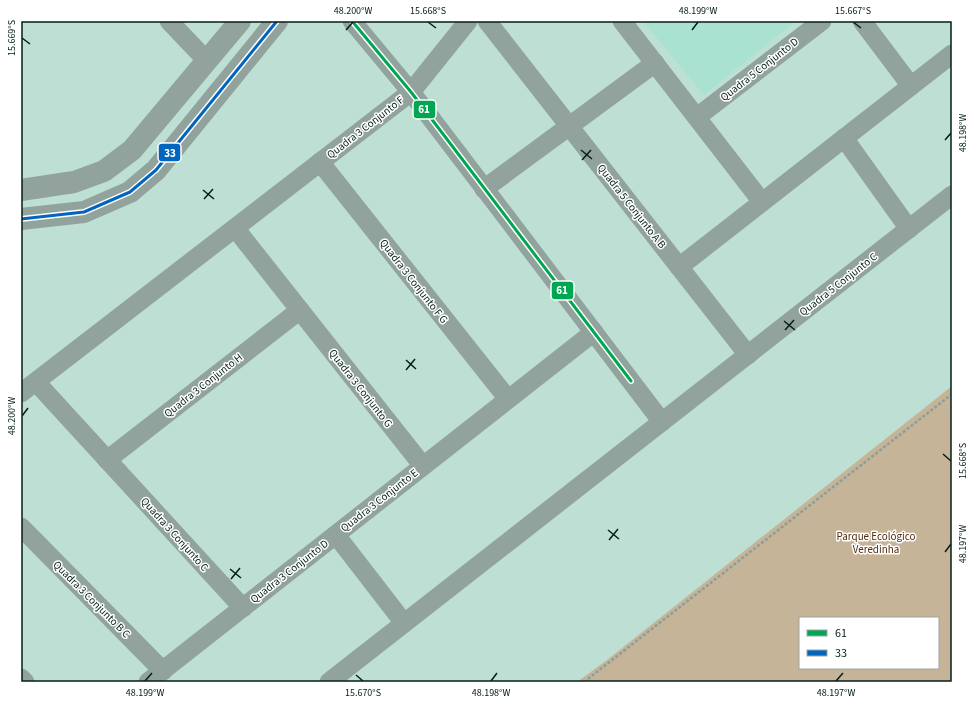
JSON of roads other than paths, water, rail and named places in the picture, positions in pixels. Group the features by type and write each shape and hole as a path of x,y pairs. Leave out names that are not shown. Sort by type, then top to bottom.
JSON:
{"street":[{"path":"169,21 207,61"},
{"path":"21,190 74,182 104,170 132,150 240,21"},
{"path":"21,219 84,212 130,192 156,170 277,21"},
{"path":"352,21 410,92 662,422"},
{"name":"Quadra 3 Conjunto F","path":"320,162 410,92 468,21"},
{"name":"Quadra 5 Conjunto A B","path":"487,21 748,355"},
{"path":"622,21 762,202"},
{"name":"Quadra 5 Conjunto D","path":"697,117 822,21"},
{"path":"862,21 911,86"},
{"path":"679,267 952,54"},
{"path":"484,189 655,63"},
{"path":"844,138 909,229"},
{"path":"21,393 320,162"},
{"name":"Quadra 3 Conjunto F G","path":"320,162 508,399"},
{"name":"Quadra 5 Conjunto C","path":"329,682 952,195"},
{"name":"Quadra 3 Conjunto G","path":"235,228 423,466"},
{"name":"Quadra 3 Conjunto H","path":"107,460 300,310"},
{"name":"Quadra 3 Conjunto E","path":"336,535 594,332"},
{"name":"Quadra 3 Conjunto C","path":"36,382 242,608"},
{"name":"Quadra 3 Conjunto B C","path":"21,527 155,676"},
{"path":"336,535 404,623"},
{"name":"Quadra 3 Conjunto D","path":"155,676 336,535"},
{"path":"21,678 25,682"}],"park label":[{"name":"Parque Ecológico Veredinha","path":"876,542"}]}
